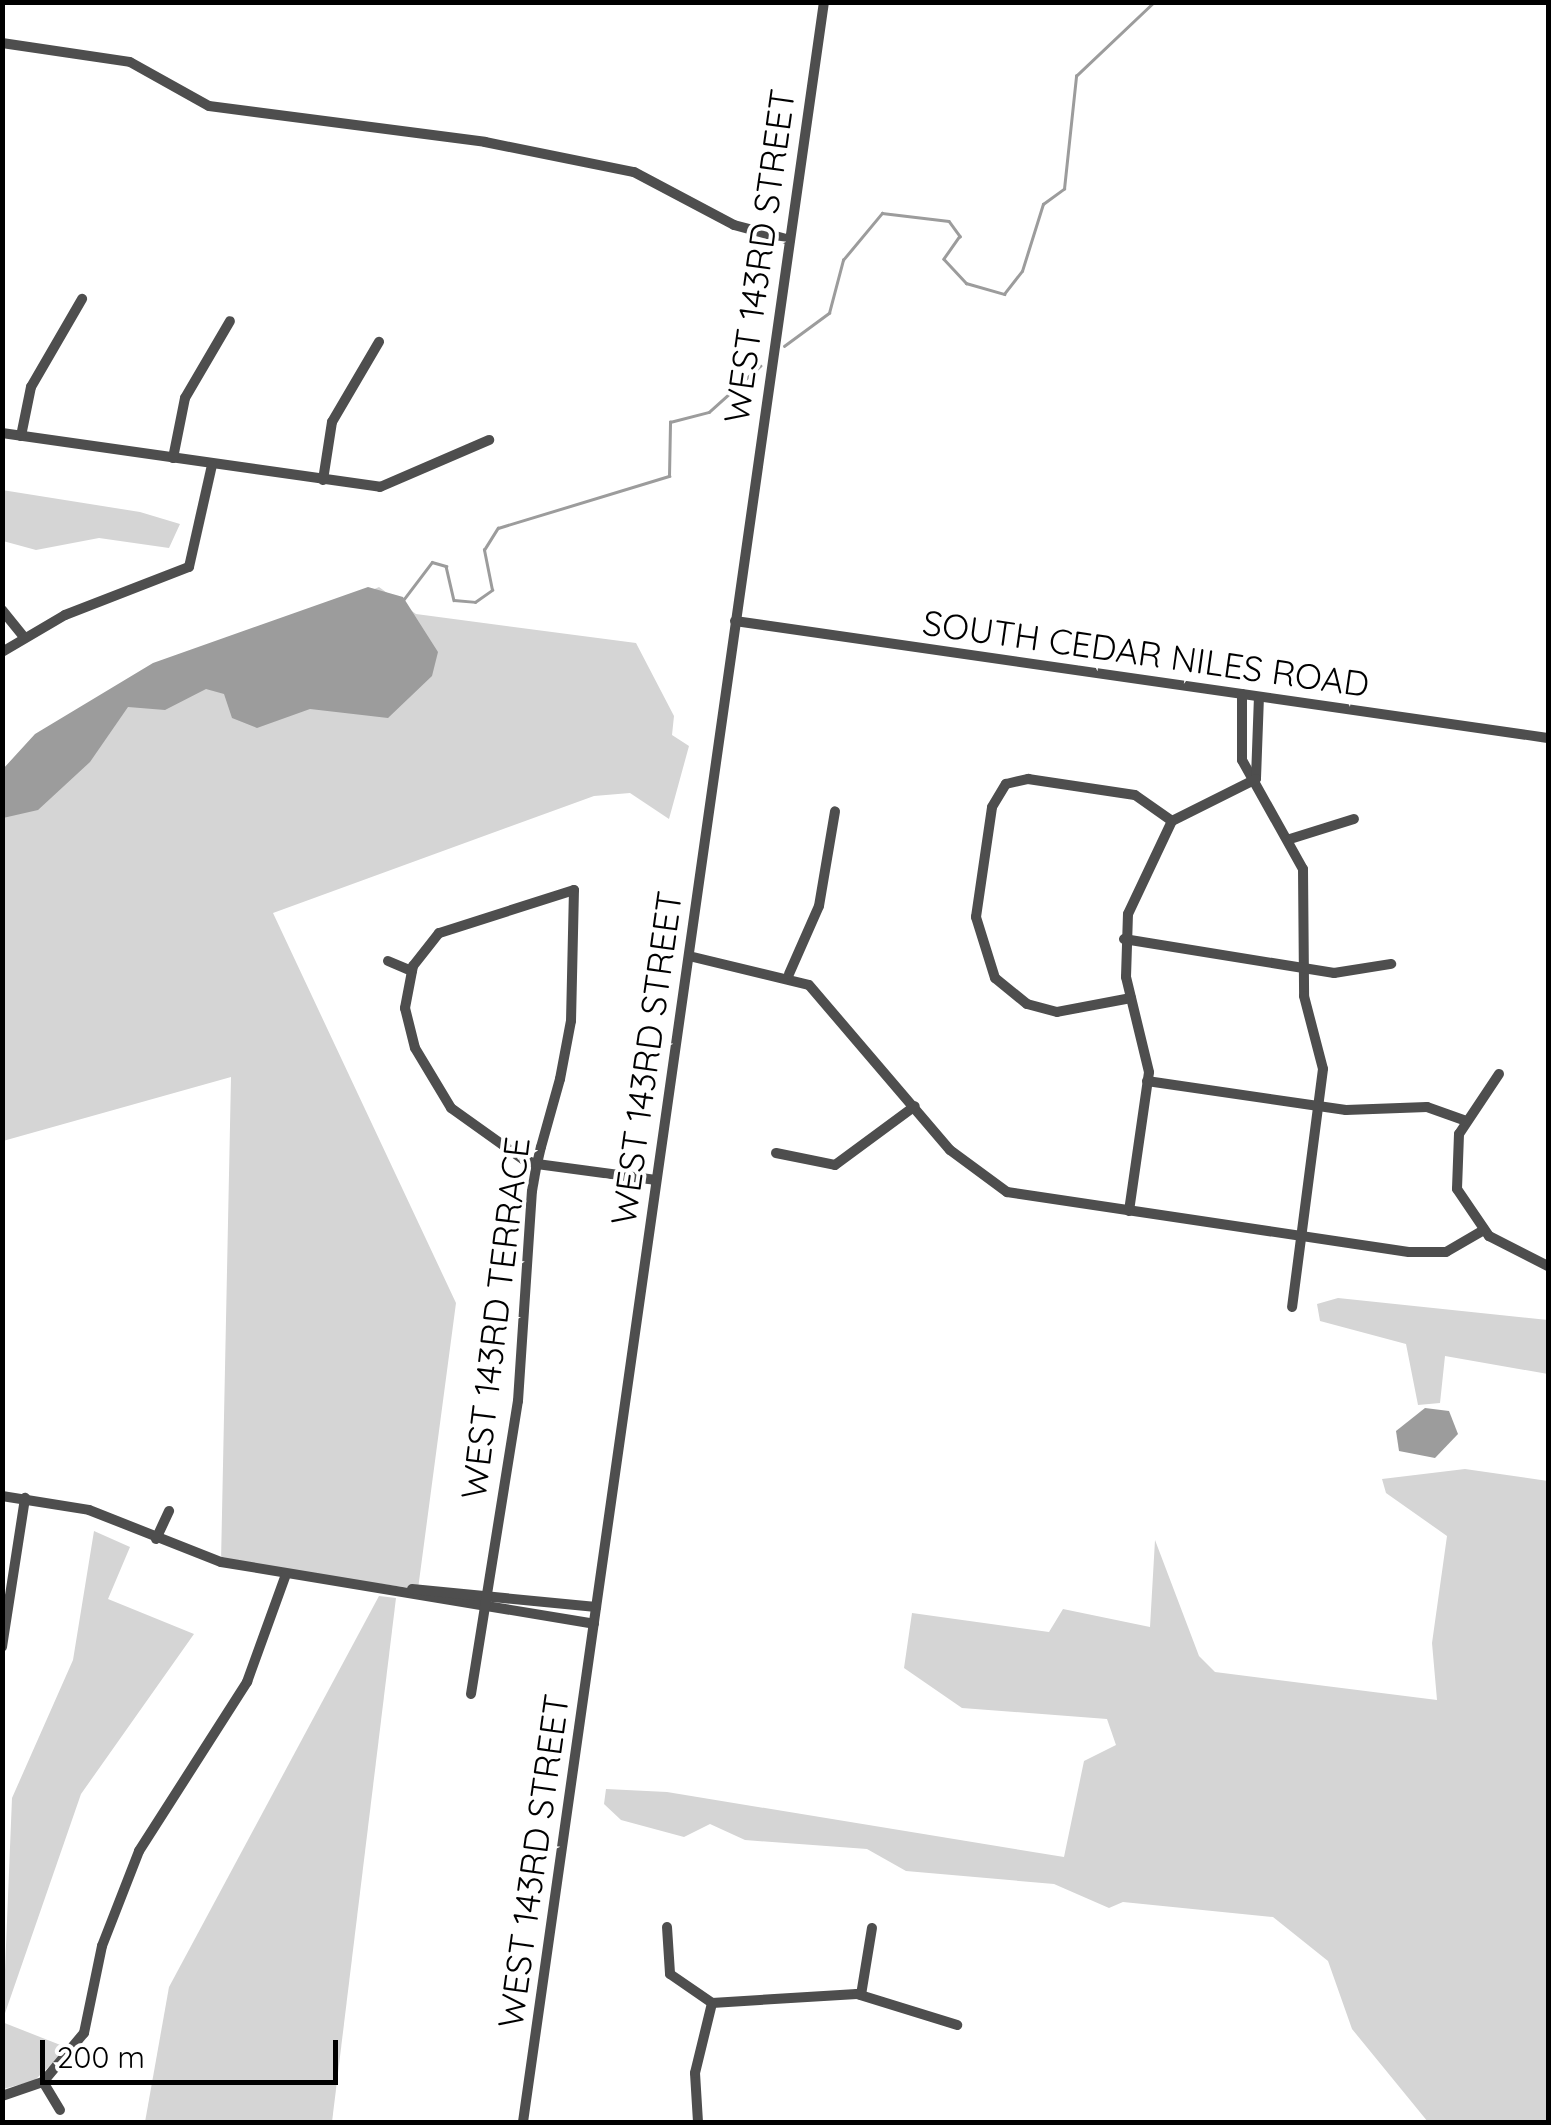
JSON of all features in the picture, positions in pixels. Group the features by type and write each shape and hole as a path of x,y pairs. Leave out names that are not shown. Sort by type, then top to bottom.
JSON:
{"street":[{"name":"WEST 143RD STREET","path":"524,2122 824,2"},
{"path":"2,43 130,62 209,106 485,142 634,172 734,225 790,240"},
{"path":"21,436 31,387 82,299"},
{"path":"173,458 185,398 230,321"},
{"path":"323,480 332,422 378,342"},
{"path":"2,434 323,480 391,486 489,440"},
{"path":"2,652 24,637 189,567 212,465"},
{"path":"2,610 24,637"},
{"name":"SOUTH CEDAR NILES ROAD","path":"735,621 1548,738"},
{"path":"1242,694 1238,740 1290,839 1310,913 1306,1013 1324,1069 1292,1307"},
{"path":"1256,779 1260,697"},
{"path":"1130,998 1057,1012 1026,1004 995,978 976,917 992,807 1006,784 1028,779 1135,795 1172,821"},
{"path":"1129,1212 1147,1082 1130,998 1124,939 1137,886 1172,821 1256,779"},
{"path":"789,974 819,906 835,811"},
{"path":"1290,839 1354,819"},
{"name":"WEST 143RD TERRACE","path":"412,971 428,943 460,922 574,890 571,1021 537,1164 518,1401 471,1694"},
{"path":"1124,939 1305,970 1391,964"},
{"path":"689,956 789,974 830,1000 968,1168 1008,1192 1437,1254 1484,1230"},
{"path":"388,961 412,971 406,1020 436,1086 486,1140 537,1164 656,1180"},
{"path":"1499,1074 1466,1121 1457,1189 1484,1230 1522,1260 1548,1266"},
{"path":"1147,1082 1321,1107 1416,1106 1466,1121"},
{"path":"776,1153 835,1165 916,1106"},
{"path":"2,1496 88,1510 156,1540 286,1574 396,1590 486,1610 594,1624"},
{"path":"2,1647 25,1498"},
{"path":"156,1540 169,1511"},
{"path":"2,2096 43,2082 84,2033 102,1946 138,1851 246,1682 286,1574"},
{"path":"396,1590 488,1592 596,1607"},
{"path":"668,1926 670,1974 712,2003 861,1995 957,2025"},
{"path":"861,1995 872,1928"},
{"path":"698,2122 695,2073 712,2003"},
{"path":"43,2082 60,2110"}],"shaded area":[{"path":"2,490 140,512 180,524 169,548 99,538 36,550 3,541"},
{"path":"368,587 403,597 438,652 432,676 388,718 310,709 257,728 232,718 224,694 206,689 165,710 128,707 90,762 38,810 3,818 3,769 35,734 153,663"},
{"path":"379,587 416,614 636,643 674,716 672,735 689,746 669,819 630,793 594,796 273,913 456,1303 418,1589 221,1562 231,1077 3,1141 3,773 36,737"},
{"path":"1338,1298 1548,1320 1548,1374 1445,1356 1440,1403 1418,1405 1406,1344 1320,1321 1317,1304"},
{"path":"1425,1408 1449,1411 1458,1434 1435,1458 1399,1451 1396,1431"},
{"path":"1465,1469 1548,1481 1548,2122 1428,2122 1352,2029 1328,1961 1273,1917 1123,1902 1109,1908 1054,1884 906,1871 867,1849 745,1840 710,1824 684,1837 621,1820 604,1804 606,1789 667,1792 1064,1857 1084,1761 1116,1745 1107,1719 962,1708 904,1668 912,1613 1049,1632 1063,1609 1150,1627 1155,1540 1199,1656 1215,1672 1437,1700 1432,1643 1447,1536 1386,1493 1382,1479"},
{"path":"94,1531 130,1547 108,1599 194,1634 81,1794 3,2019 12,1798 73,1660"},
{"path":"379,1596 396,1598 332,2122 145,2122 169,1987"},
{"path":"2,2022 68,2048 34,2081 3,2089"}],"waterway":[{"path":"784,346 829,313 843,260 882,213 949,221 960,236 944,259 966,283 1004,294 1022,271 1043,204 1064,189 1076,76 1154,2"},
{"path":"404,599 432,562 446,566 454,600 475,602 492,590 484,550 498,528 669,476 670,422 709,412 760,366"}]}
